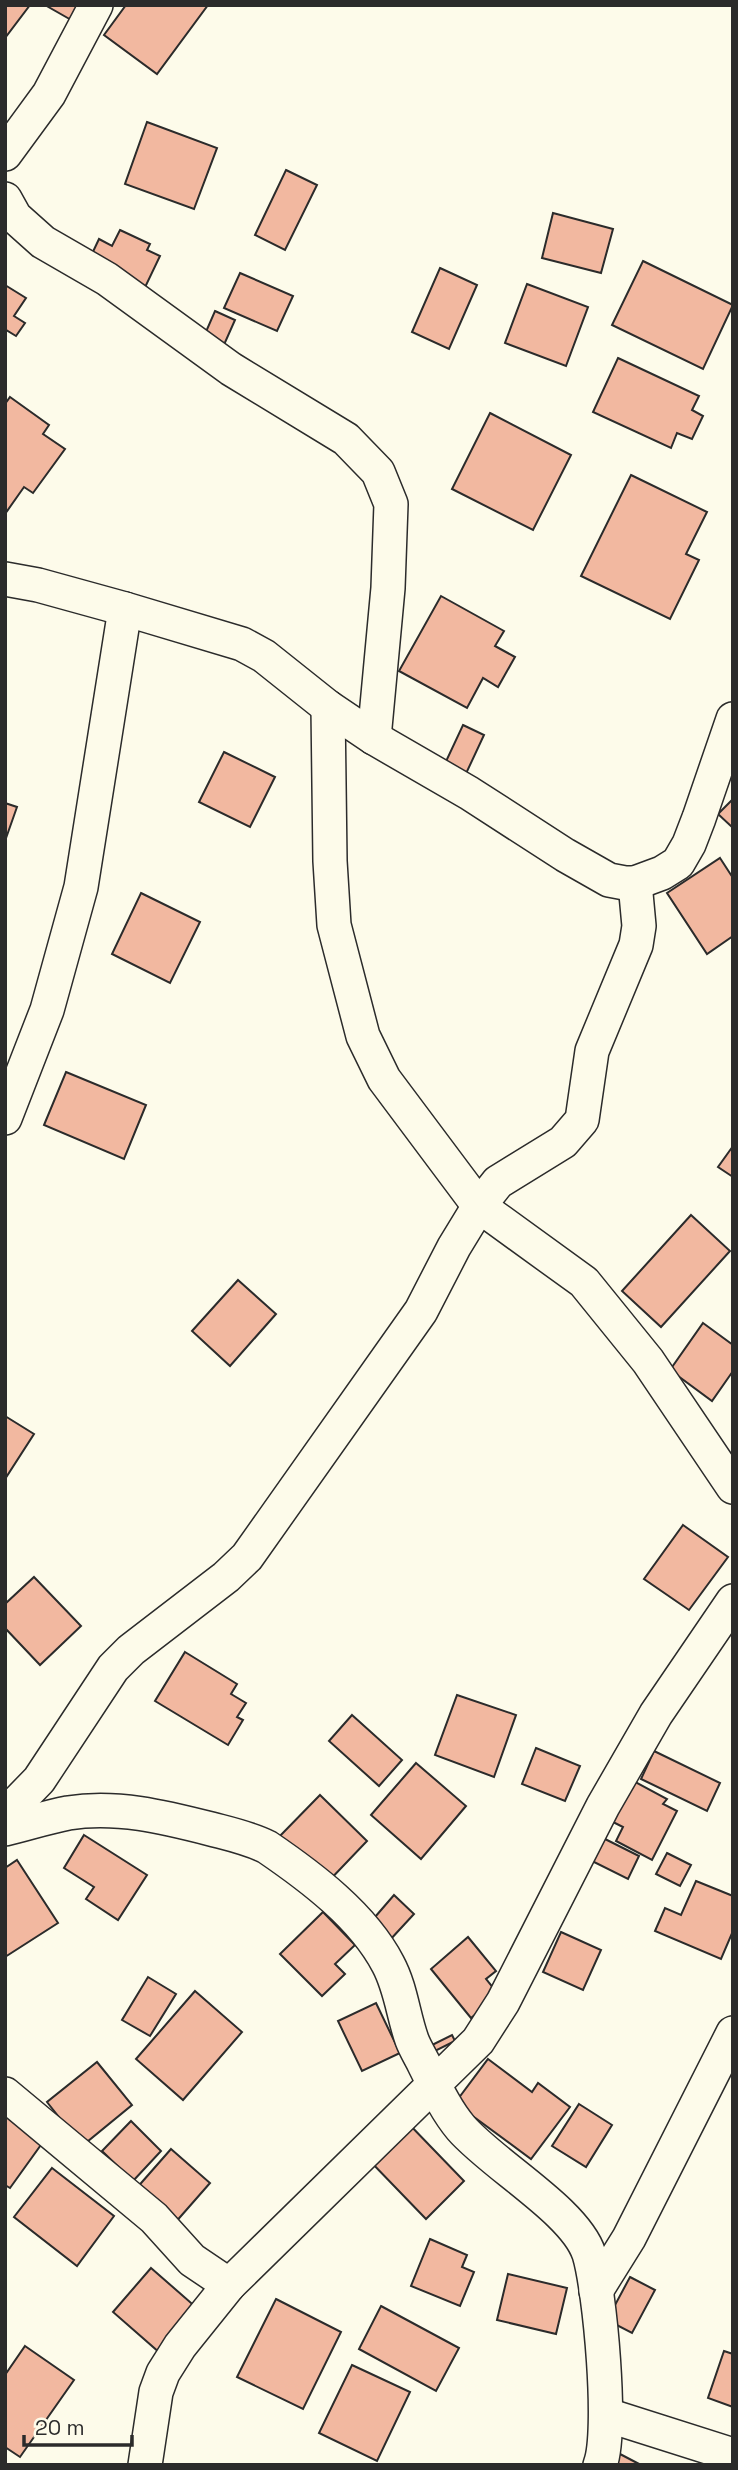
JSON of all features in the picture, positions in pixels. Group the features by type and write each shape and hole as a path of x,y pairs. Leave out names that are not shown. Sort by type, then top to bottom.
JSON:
{"street":[{"path":"5,154 49,94 96,5"},
{"path":"5,200 15,217 43,242 107,279 231,369 346,439 378,472 391,504 388,588 374,738"},
{"path":"5,579 38,585 242,644 264,656 328,707 374,738 609,880 625,884 662,873 678,863 699,818 733,719"},
{"path":"5,1118 47,1010 80,887 125,609"},
{"path":"328,707 330,861 334,925 363,1036 383,1079 479,1206 584,1282 648,1361 733,1487"},
{"path":"5,1815 39,1780 113,1668 131,1650 226,1577 247,1557 421,1311 454,1247 479,1206 498,1182 563,1142 582,1120 592,1051 636,945 639,926 635,883"},
{"path":"145,2465 156,2392 163,2374 180,2346 229,2285 478,2041 493,2020 603,1806 656,1714 733,1601"},
{"path":"5,1829 68,1813 114,1810 193,1824 252,1839 267,1847 352,1914 389,1965 412,2041 432,2084 459,2125 478,2146 565,2220 581,2238 589,2253 596,2291 607,2415 604,2453 600,2465"},
{"path":"596,2291 636,2226 733,2033"},
{"path":"5,2094 154,2218 192,2260 229,2285"},
{"path":"607,2415 733,2455"}],"building":[{"path":"5,5 30,5 5,38"},
{"path":"45,5 82,5 73,21"},
{"path":"126,5 208,5 157,74 104,35"},
{"path":"147,122 217,148 194,209 125,184"},
{"path":"286,170 317,185 285,250 255,235"},
{"path":"553,213 613,229 601,273 542,258"},
{"path":"120,230 150,244 147,250 160,256 138,302 82,275 99,239 112,246"},
{"path":"643,261 733,305 703,369 612,325"},
{"path":"440,268 477,285 449,349 412,332"},
{"path":"240,273 293,296 277,331 224,308"},
{"path":"527,284 588,307 566,366 505,343"},
{"path":"5,285 26,298 14,316 25,323 16,336 6,330 5,332"},
{"path":"215,311 235,320 215,365 195,357"},
{"path":"618,358 699,396 692,410 703,416 692,439 677,433 671,448 593,412"},
{"path":"10,397 49,425 43,434 65,449 33,493 24,487 5,514 5,404"},
{"path":"490,413 571,455 533,530 452,489"},
{"path":"631,475 707,512 686,554 699,560 670,619 581,576"},
{"path":"441,596 504,631 495,646 515,657 498,687 483,678 467,708 399,671"},
{"path":"463,725 484,735 463,780 442,770"},
{"path":"224,752 275,777 250,827 199,802"},
{"path":"733,799 733,828 718,814"},
{"path":"5,803 17,807 5,841"},
{"path":"720,858 733,878 733,936 707,954 667,893"},
{"path":"141,893 200,922 170,983 112,954"},
{"path":"66,1072 146,1105 124,1159 44,1125"},
{"path":"733,1146 733,1177 718,1167"},
{"path":"691,1215 730,1251 661,1327 622,1291"},
{"path":"238,1280 276,1314 230,1366 192,1331"},
{"path":"703,1323 733,1345 733,1371 712,1401 670,1370"},
{"path":"5,1416 34,1434 5,1479"},
{"path":"683,1525 728,1557 689,1610 644,1579"},
{"path":"34,1577 81,1626 40,1665 5,1628 5,1604"},
{"path":"185,1652 237,1684 231,1694 246,1703 237,1717 243,1720 228,1745 155,1701"},
{"path":"457,1695 516,1715 494,1777 435,1755"},
{"path":"352,1715 402,1760 379,1786 329,1741"},
{"path":"536,1748 580,1766 565,1801 522,1784"},
{"path":"654,1751 720,1783 707,1811 641,1779"},
{"path":"416,1763 466,1806 421,1859 371,1815"},
{"path":"626,1777 667,1799 663,1804 677,1811 652,1860 616,1841 623,1827 605,1818"},
{"path":"320,1795 367,1841 324,1886 276,1840"},
{"path":"84,1835 147,1875 118,1920 86,1899 94,1887 64,1868"},
{"path":"601,1837 639,1856 628,1879 590,1860"},
{"path":"667,1853 691,1865 680,1886 656,1874"},
{"path":"17,1860 58,1923 5,1957 5,1868"},
{"path":"696,1881 733,1896 733,1931 721,1959 655,1931 665,1908 681,1915"},
{"path":"394,1895 414,1914 389,1941 369,1924"},
{"path":"323,1912 355,1945 335,1964 345,1974 322,1996 280,1954"},
{"path":"561,1932 601,1950 583,1990 543,1972"},
{"path":"468,1937 496,1971 486,1979 499,1995 471,2018 431,1969"},
{"path":"148,1977 176,1994 150,2036 122,2020"},
{"path":"195,1991 242,2032 183,2100 136,2059"},
{"path":"376,2003 400,2053 362,2071 338,2021"},
{"path":"452,2035 455,2041 435,2051 432,2045"},
{"path":"488,2059 532,2092 538,2083 570,2107 531,2159 455,2103"},
{"path":"97,2062 132,2105 82,2146 47,2102"},
{"path":"579,2104 612,2125 586,2167 552,2146"},
{"path":"5,2116 43,2142 10,2188 5,2185"},
{"path":"131,2121 161,2151 133,2181 102,2151"},
{"path":"406,2121 464,2181 426,2219 368,2159"},
{"path":"171,2149 210,2183 174,2224 135,2190"},
{"path":"52,2168 114,2216 77,2266 14,2217"},
{"path":"430,2239 467,2255 462,2267 474,2272 460,2306 411,2286"},
{"path":"151,2268 198,2309 160,2353 113,2312"},
{"path":"508,2274 567,2288 556,2334 497,2320"},
{"path":"630,2277 655,2290 632,2333 607,2320"},
{"path":"276,2299 341,2332 303,2409 237,2377"},
{"path":"381,2306 459,2348 436,2391 359,2349"},
{"path":"25,2346 74,2380 20,2457 5,2447 5,2375"},
{"path":"724,2351 733,2354 733,2407 708,2398"},
{"path":"352,2365 410,2392 377,2461 319,2433"},
{"path":"620,2454 641,2465 614,2465"}]}
